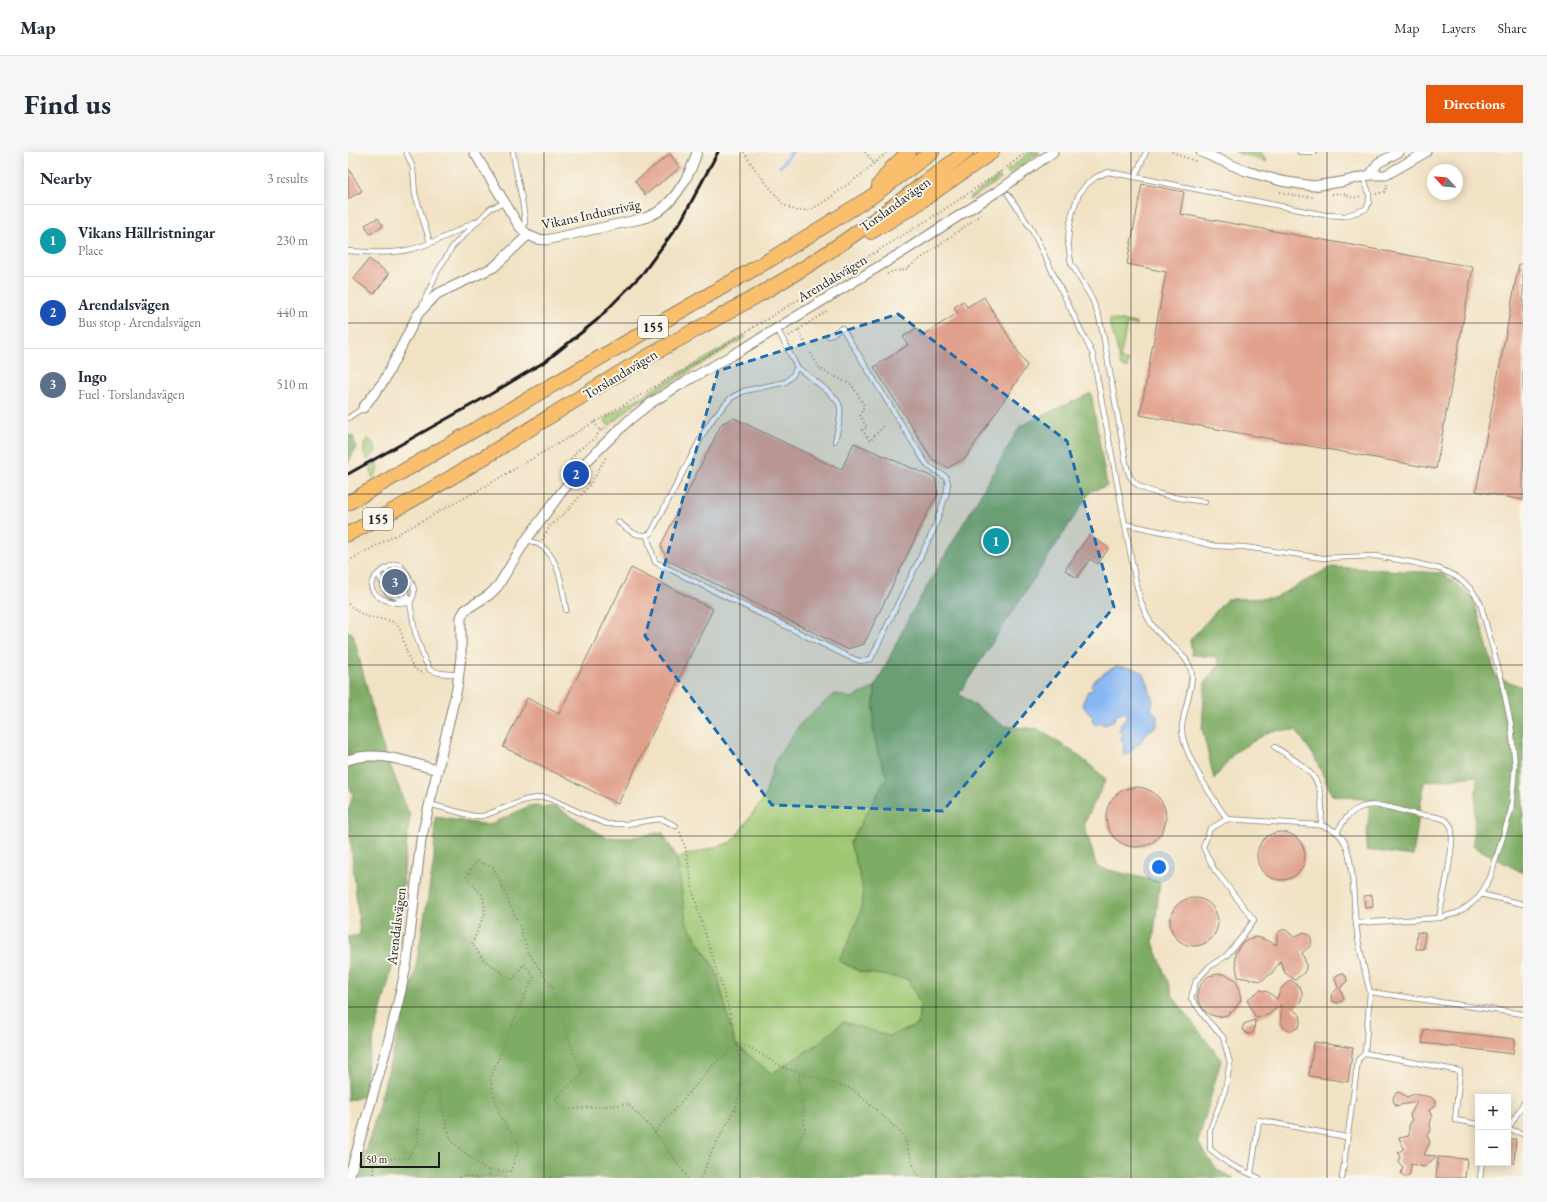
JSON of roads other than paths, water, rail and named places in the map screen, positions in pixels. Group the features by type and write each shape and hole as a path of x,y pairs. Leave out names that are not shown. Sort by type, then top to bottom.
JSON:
{"main road":[{"path":"871,197 891,169 909,152"},
{"name":"Torslandavägen","path":"348,503 771,259 871,197 932,152"},
{"name":"Torslandavägen","path":"348,534 407,504 496,451 619,374 742,305 817,260 966,152"},
{"path":"817,260 839,252 911,208 992,152"}],"street":[{"name":"Vikans Industriväg","path":"474,152 519,226 528,235 537,239 546,240 645,218 658,212 673,199 685,179 697,152"},
{"name":"Arendalsvägen","path":"349,1178 389,1039 401,990 408,953 421,840 459,675 462,617 465,610 489,595 498,586 526,540 576,474 599,448 629,420 651,403 678,386 907,249 1001,189 1053,152"},
{"path":"1201,152 1246,171 1282,182 1313,186 1341,182 1366,176 1386,175 1426,152"},
{"path":"1366,176 1378,163 1399,152"},
{"name":"Vikans Industriväg","path":"363,408 384,381 418,314 437,294 494,267 528,235"},
{"path":"348,760 369,755 406,761 438,770"}],"lane":[{"path":"406,152 413,168 415,194 430,242"},
{"path":"513,152 524,210 525,224 519,226"},
{"path":"1135,177 1146,152"},
{"path":"1300,152 1314,152"},
{"path":"1205,502 1151,491 1139,486 1131,479 1125,460 1099,317 1092,299 1071,263 1068,242 1069,228 1073,210 1079,194 1091,181 1108,172 1325,215 1345,216 1366,209 1369,205 1366,176"},
{"path":"1008,194 1032,230 1093,355 1142,607 1156,630 1184,657 1191,670 1192,679 1182,728 1185,742 1195,768 1227,819"},
{"name":"Vikans Industriväg","path":"418,314 436,272 453,246 491,208 505,203"},
{"path":"348,251 386,252 409,250 452,234 479,220"},
{"path":"777,328 797,367 834,397 839,404 840,415 835,441"},
{"path":"647,536 655,562 849,657 860,661 871,659 934,529 946,495 948,483 946,477 928,466 842,328 829,336"},
{"path":"618,522 637,535 647,536 651,533 659,521 703,434 714,417 731,398 744,392 786,382 793,376 797,367"},
{"path":"348,418 363,408"},
{"path":"1125,524 1168,533 1215,546 1244,547 1323,558 1367,556 1386,557 1440,569 1464,582 1476,596 1482,610 1502,682 1515,752 1515,776 1511,810 1490,878 1480,894 1467,907 1457,913 1439,918 1356,923"},
{"path":"526,540 539,544 554,561 562,581 566,610"},
{"path":"393,565 400,565 409,577 414,594 410,603 404,604 388,601 376,596 371,590 371,583 378,574 385,569 393,565"},
{"path":"393,565 398,574"},
{"path":"385,569 390,578"},
{"path":"378,574 382,582"},
{"path":"403,584 410,603 415,632 425,661 430,670 440,673 459,675"},
{"path":"396,589 410,603"},
{"path":"388,592 389,594 410,603"},
{"path":"1275,746 1312,774 1322,798 1321,825"},
{"path":"429,804 468,815 483,816 525,800 543,797 551,799 588,817 607,824 628,824 659,819 676,826"},
{"path":"1337,832 1352,813 1367,806 1436,816 1445,820 1450,826 1452,843 1439,918"},
{"path":"1259,1178 1229,1164 1210,1149 1210,1130 1225,1090 1230,1063 1223,1037 1207,1020 1191,998 1196,981 1210,966 1226,956 1242,938 1254,920 1214,869 1203,847 1210,830 1227,819 1326,826 1337,832 1345,843 1354,897 1356,923 1370,992 1365,1054 1358,1060 1346,1137 1342,1178"},
{"path":"1480,894 1523,904"},
{"path":"1370,992 1523,1014"},
{"path":"1365,1054 1460,1071 1455,1120 1475,1123"},
{"path":"1511,1124 1523,1104"},
{"path":"1250,1174 1259,1120 1346,1137"},
{"path":"1511,1130 1523,1134"},
{"path":"1480,1178 1482,1166"}],"water":[{"path":"1117,666 1135,669 1143,674 1146,678 1153,701 1151,709 1157,715 1157,726 1150,730 1140,743 1137,744 1125,756 1123,753 1124,743 1121,741 1123,733 1119,731 1122,722 1127,716 1125,712 1117,714 1114,720 1106,725 1100,723 1095,725 1092,721 1093,717 1082,705 1088,691 1094,690 1091,685 1095,680"}],"waterway":[{"path":"780,167 792,152"}],"railway":[{"path":"348,474 491,394 546,361 597,320 643,273 681,221 718,152"}],"place":[{"name":"Arendalsvägen","path":"576,474"},
{"name":"Vikans Hällristningar","path":"996,541"},
{"name":"Ingo","path":"395,582"}]}
